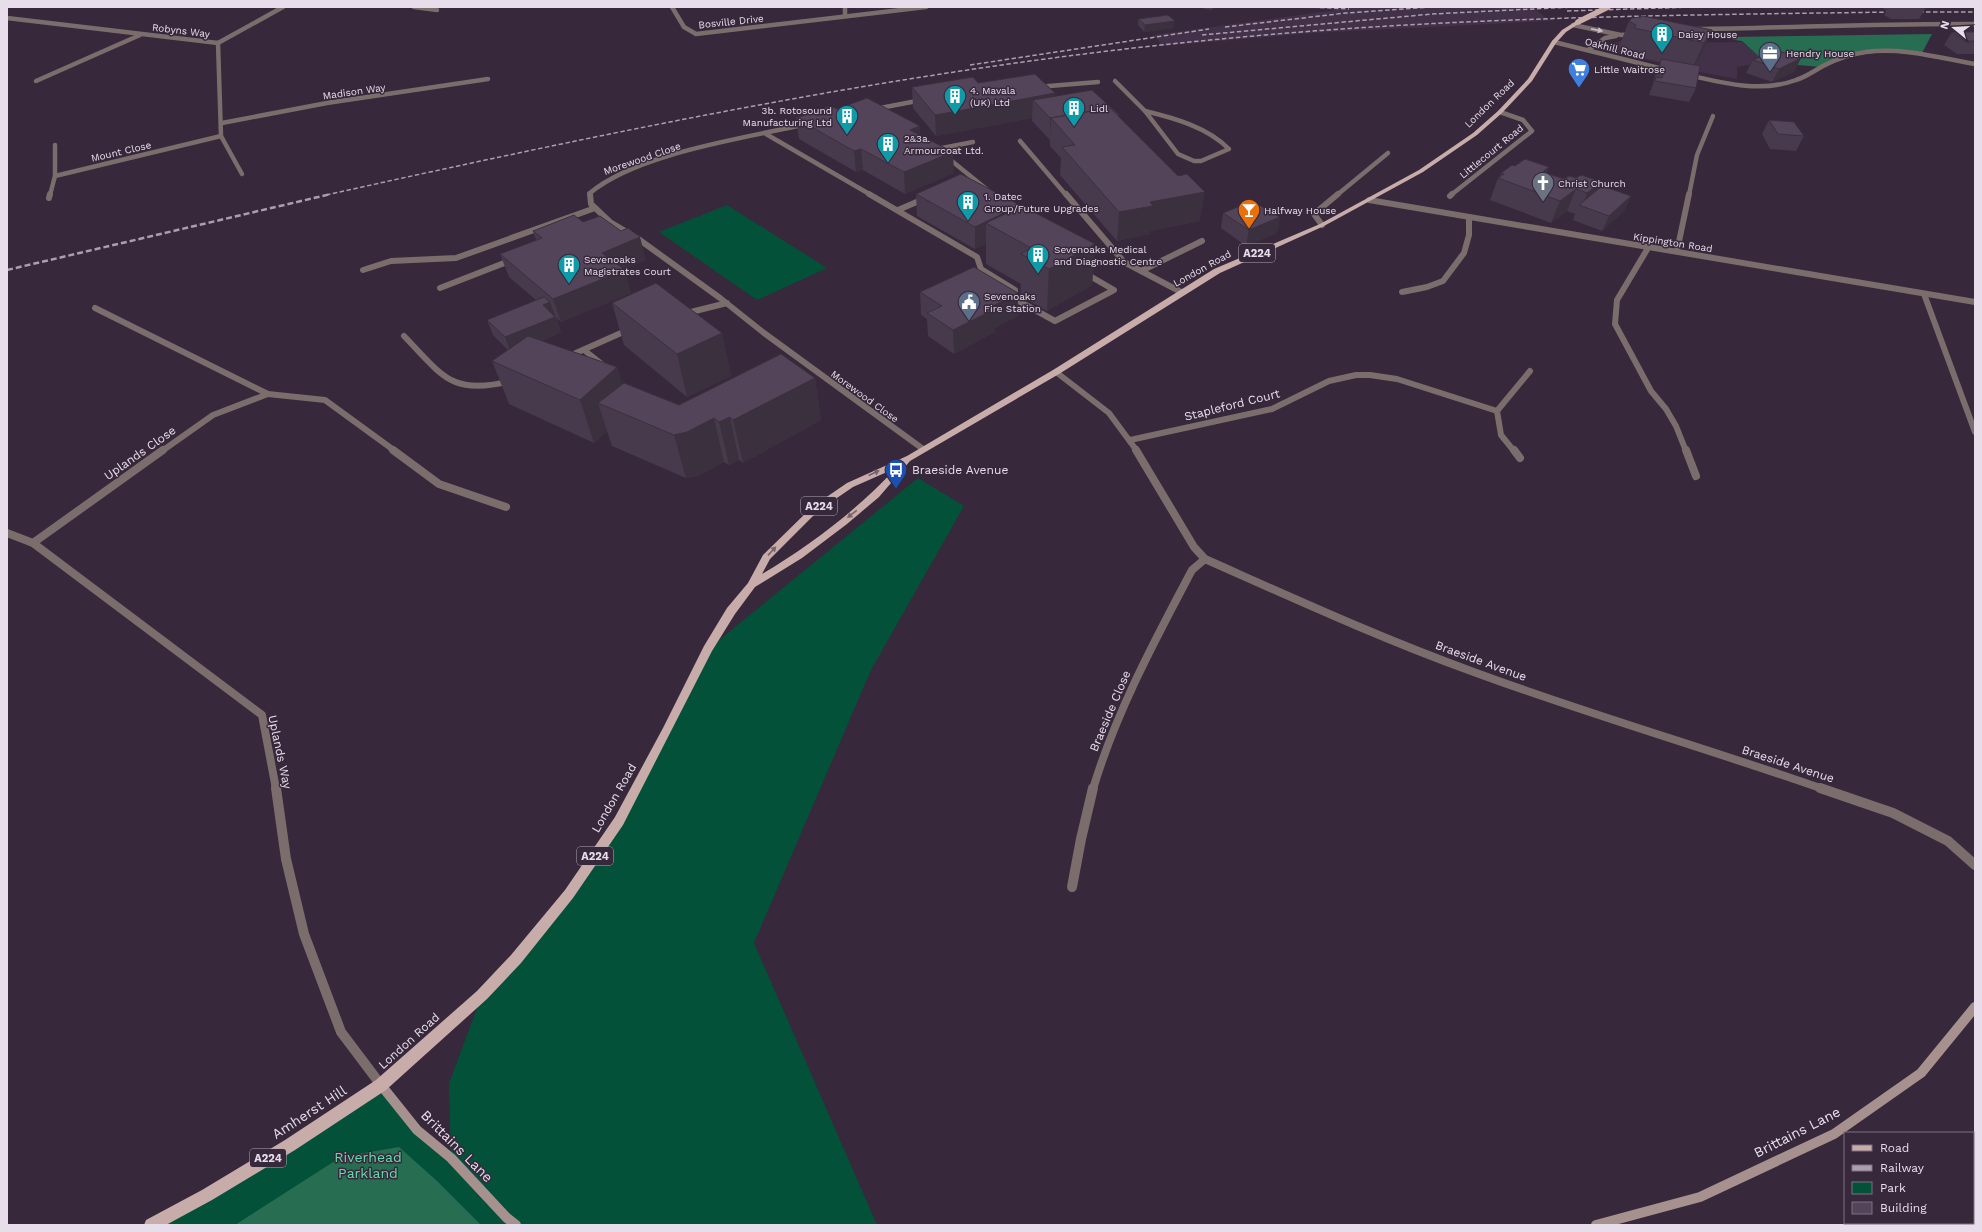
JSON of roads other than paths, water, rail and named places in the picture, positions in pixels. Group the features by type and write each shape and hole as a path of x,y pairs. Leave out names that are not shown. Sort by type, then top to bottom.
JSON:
{"main road":[{"name":"London Road","path":"752,585 784,567 861,507 910,458 923,449 1056,372 1181,292 1217,271 1322,225 1427,167 1475,134 1500,112 1530,80 1554,42 1564,31 1576,23 1608,7"},
{"name":"London Road","path":"381,1085 482,995 516,959 569,894 619,821 667,731 708,649 731,611 752,585 766,557 815,509 850,485 910,458"},
{"name":"Amherst Hill","path":"151,1225 207,1195 290,1145 381,1085"}],"street":[{"path":"218,44 283,7"},
{"path":"414,7 437,10"},
{"name":"Bosville Drive","path":"672,7 683,27 687,31 696,34 926,7"},
{"path":"844,16 845,7"},
{"name":"Robyns Way","path":"7,18 218,44 222,123 221,136"},
{"path":"1576,23 1620,34"},
{"path":"1693,29 1793,28 1899,24 1975,24"},
{"path":"1588,50 1605,38 1620,34 1642,33"},
{"path":"36,81 141,34"},
{"name":"Oakhill Road","path":"1554,42 1674,72"},
{"path":"1681,73 1739,84 1776,85 1793,82 1821,67 1853,55 1885,51 1915,54 1975,64"},
{"name":"Madison Way","path":"222,123 326,104 488,79"},
{"path":"1115,81 1145,111 1178,154 1186,158 1201,161 1227,151 1229,148 1181,120 1145,111"},
{"path":"1027,88 1098,82"},
{"path":"868,110 929,99"},
{"name":"Littlecourt Road","path":"1450,196 1532,131 1530,124 1520,118 1500,112"},
{"path":"1677,251 1697,156 1713,116"},
{"name":"Morewood Close","path":"811,123 676,155 615,176 598,184 590,193 590,204 610,222 636,238 727,303 800,362 923,449"},
{"path":"766,134 977,257 980,269 1015,290 1015,298 1055,321 1114,290 1074,267"},
{"path":"221,136 242,174"},
{"name":"Mount Close","path":"55,176 221,136"},
{"path":"1020,141 1124,262 1181,292"},
{"path":"973,142 937,149 997,198"},
{"path":"49,198 55,176 55,145"},
{"path":"1322,225 1314,214 1388,153"},
{"path":"966,181 973,178"},
{"path":"898,210 932,195"},
{"name":"Kippington Road","path":"1369,200 1975,302"},
{"path":"364,270 391,261 456,258 595,208"},
{"path":"1402,292 1427,287 1443,281 1464,253 1469,235 1469,218"},
{"path":"603,224 610,222"},
{"path":"1141,271 1202,241"},
{"path":"1648,248 1617,300 1614,312 1615,324 1651,391 1666,409 1676,426 1696,476"},
{"path":"440,288 516,258"},
{"path":"1924,294 1975,432"},
{"path":"678,315 727,303"},
{"name":"Uplands Close","path":"95,308 268,394 325,400 439,484 506,507"},
{"path":"563,360 616,334 639,326"},
{"path":"404,336 446,377 458,384 493,385 518,379"},
{"path":"584,350 607,369"},
{"name":"Braeside Avenue","path":"1056,372 1109,413 1130,440 1194,547 1205,559 1362,628 1470,671 1600,716 1793,778 1893,813 1948,841 1975,865"},
{"path":"1520,458 1501,435 1497,411 1530,372"},
{"name":"Stapleford Court","path":"1130,440 1284,406 1328,381 1357,375 1393,378 1497,411"},
{"name":"Uplands Close","path":"33,543 213,415 268,394"},
{"name":"Uplands Way","path":"7,533 33,543 262,715 273,766 286,859 304,934 341,1032 381,1085"},
{"name":"Braeside Close","path":"1072,887 1079,843 1102,761 1129,694 1192,570 1205,559"},
{"name":"Brittains Lane","path":"1596,1225 1700,1197 1834,1134 1921,1073 1975,1007"},
{"name":"Brittains Lane","path":"381,1085 417,1130 451,1158 516,1225"}],"railway":[{"path":"1313,7 1349,9"},
{"path":"1225,27 1346,13 1431,7"},
{"path":"1202,35 1432,14 1573,7"},
{"path":"1567,11 1693,7"},
{"path":"326,195 548,147 771,103 883,83 1108,51 1221,39 1390,26 1560,18 1898,12"},
{"path":"1912,12 1975,12"},
{"path":"970,65 1209,29"},
{"path":"7,270 331,194"}],"place":[{"name":"Daisy House","path":"1662,54"},
{"name":"Hendry House","path":"1770,72"},
{"name":"Little Waitrose","path":"1579,88"},
{"name":"4. Mavala (UK) Ltd","path":"955,116"},
{"name":"Lidl","path":"1074,128"},
{"name":"3b. Rotosound Manufacturing Ltd","path":"847,136"},
{"name":"2&3a. Armourcoat Ltd.","path":"888,164"},
{"name":"Christ Church","path":"1543,202"},
{"name":"1. Datec Group/Future Upgrades","path":"968,222"},
{"name":"Halfway House","path":"1249,230"},
{"name":"Sevenoaks Medical and Diagnostic Centre","path":"1038,274"},
{"name":"Sevenoaks Magistrates Court","path":"569,284"},
{"name":"Sevenoaks Fire Station","path":"969,322"},
{"name":"Braeside Avenue","path":"896,490"}],"park label":[{"name":"Riverhead Parkland","path":"368,1166"}]}
